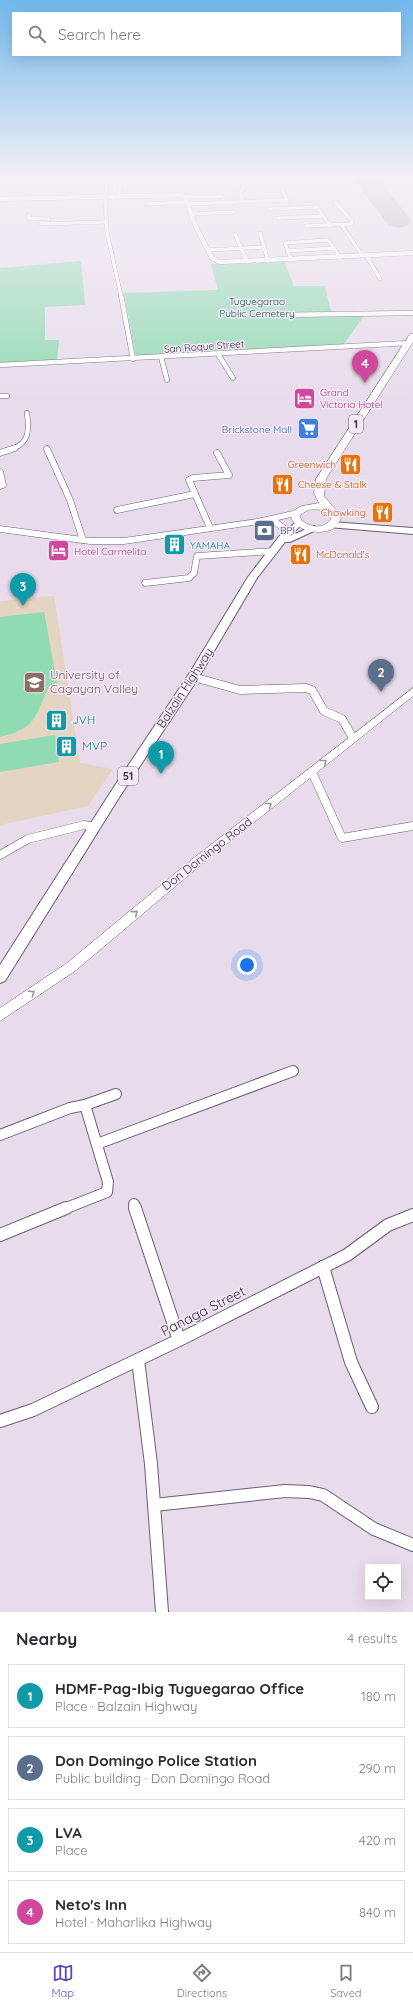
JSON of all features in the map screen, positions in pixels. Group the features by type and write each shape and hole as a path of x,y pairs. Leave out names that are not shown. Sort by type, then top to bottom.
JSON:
{"highway":[{"name":"1","path":"298,519 307,500 411,340"},
{"name":"1","path":"321,479 317,492 321,501 332,512"},
{"path":"0,530 83,540 124,541 267,520 298,519 314,529 331,525 336,519 332,512 307,500"},
{"path":"267,520 277,523 288,532"}],"main road":[{"path":"332,512 365,526"},
{"name":"51","path":"276,548 298,519"},
{"path":"331,525 365,526 413,531"},
{"name":"51","path":"276,548 289,538 314,529"},
{"name":"Balzain Highway","path":"0,975 193,677 255,575 276,548"},
{"name":"Don Domingo Road","path":"0,1015 71,967 193,865 413,692"}],"street":[{"path":"112,251 127,321 133,359"},
{"path":"209,251 212,258 216,261 247,262 413,253"},
{"path":"242,251 247,262"},
{"path":"265,251 268,261"},
{"path":"287,251 292,259"},
{"path":"336,251 340,257"},
{"path":"361,251 380,279"},
{"path":"278,315 413,312"},
{"name":"San Roque Street","path":"0,365 218,354 411,340"},
{"path":"218,354 233,378"},
{"path":"161,357 167,380"},
{"path":"0,396 7,396"},
{"path":"0,453 15,449 26,442 29,432 27,413"},
{"path":"47,449 70,500 83,540"},
{"path":"210,528 189,480 193,478 229,475 217,453"},
{"path":"0,472 3,485 0,486"},
{"path":"117,510 195,494"},
{"path":"145,583 189,578 194,574 197,556 276,548"},
{"path":"193,677 240,690 306,688 312,690 324,711 342,719 353,738"},
{"path":"312,772 342,838 413,826"},
{"path":"0,856 28,839 84,825 95,827"},
{"path":"97,1144 235,1092 294,1072"},
{"path":"0,1135 70,1108 85,1105 116,1094"},
{"path":"0,1235 105,1195 108,1189 108,1182 85,1105"},
{"path":"134,1204 179,1340"},
{"name":"Panaga Street","path":"0,1421 33,1410 179,1340 347,1255 388,1225 413,1215"},
{"path":"323,1267 351,1362 372,1407"},
{"path":"138,1360 154,1505 162,1612"},
{"path":"154,1505 285,1491 309,1492 323,1495 374,1529 413,1546"}],"shaded area":[{"name":"University of Cagayan Valley","path":"54,596 80,763 113,769 88,806 0,825 0,601"}],"green space":[{"path":"81,261 85,305 45,307 45,340 59,340 57,361 0,363 0,268"},
{"name":"Tuguegarao Public Cemetery","path":"284,261 294,286 325,286 331,312 364,312 364,316 343,345 136,357 124,293 218,290 211,264"},
{"path":"44,612 57,683 49,686 37,714 28,725 12,734 0,737 0,617"},
{"path":"55,735 59,762 0,772 0,744"}],"place":[{"name":"Neto's Inn","path":"365,383"},
{"name":"Grand Victoria Hotel","path":"305,398"},
{"name":"Brickstone Mall","path":"308,429"},
{"name":"Greenwich","path":"351,464"},
{"name":"Cheese & Stalk","path":"283,484"},
{"name":"Chowking","path":"382,512"},
{"name":"BPI","path":"265,530"},
{"name":"YAMAHA","path":"174,545"},
{"name":"Hotel Carmelita","path":"58,551"},
{"name":"McDonald's","path":"300,554"},
{"name":"LVA","path":"23,606"},
{"name":"University of Cagayan Valley","path":"34,682"},
{"name":"Don Domingo Police Station","path":"381,692"},
{"name":"JVH","path":"56,720"},
{"name":"MVP","path":"67,746"},
{"name":"HDMF-Pag-Ibig Tuguegarao Office","path":"161,774"}]}
